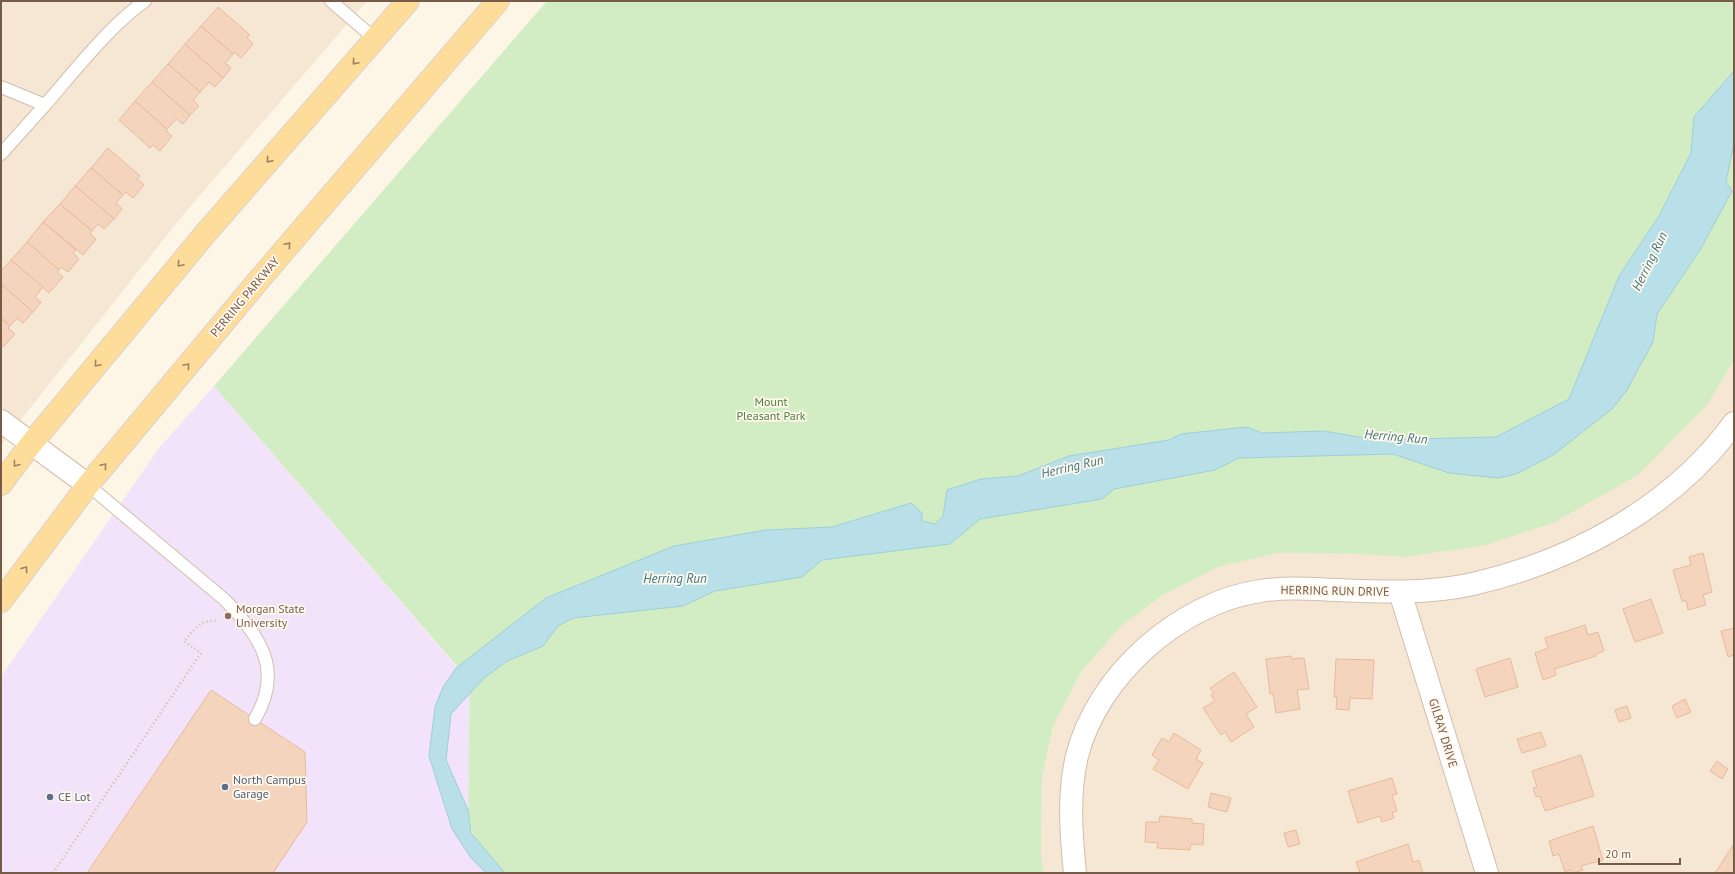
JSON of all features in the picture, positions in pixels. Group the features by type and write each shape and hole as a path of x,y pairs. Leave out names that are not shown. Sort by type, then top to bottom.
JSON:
{"main road":[{"path":"1,484 31,444 205,234 408,1"},
{"name":"PERRING PARKWAY","path":"1,600 88,485 258,281 498,1"}],"street":[{"path":"1,421 88,485"},
{"name":"HERRING RUN DRIVE","path":"1075,873 1072,842 1071,798 1077,756 1088,724 1104,695 1127,666 1150,644 1175,626 1205,609 1234,597 1260,591 1292,588 1400,592 1471,584 1517,572 1595,540 1632,518 1668,491 1697,465 1734,423"},
{"name":"GILRAY DRIVE","path":"1400,592 1487,873"}],"lane":[{"path":"1,154 108,35 134,9 145,1"},
{"path":"331,1 375,39"},
{"path":"1,86 45,105"},
{"path":"88,485 225,600 237,612 257,639 264,652 269,678 265,699 255,719"}],"path":[{"path":"53,873 201,653 184,641 206,621 221,624"}],"shaded area":[{"path":"1,1 367,1 182,216 1,445"},
{"path":"1734,360 1734,873 1044,873 1041,854 1042,777 1053,726 1081,672 1122,625 1163,595 1218,567 1278,553 1360,554 1404,557 1707,405"},
{"name":"Morgan State University","path":"214,386 470,682 468,820 487,873 1,873 1,677 159,448"}],"green space":[{"name":"Mount Pleasant Park","path":"547,1 1734,1 1734,360 1707,405 1638,475 1553,523 1486,545 1404,557 1360,554 1278,553 1218,567 1163,595 1122,625 1081,672 1053,726 1042,777 1041,854 1044,873 487,873 468,820 470,681 214,386"}],"water":[{"name":"Herring Run","path":"1734,71 1734,143 1726,182 1732,191 1700,250 1657,314 1653,342 1627,390 1612,409 1553,455 1516,474 1498,478 1449,473 1393,454 1239,458 1215,470 1114,489 1102,499 980,519 950,544 822,560 802,577 715,591 683,606 573,618 558,626 543,646 507,661 484,678 451,714 446,760 468,810 471,833 505,873 486,873 471,858 452,829 429,756 435,707 443,687 456,668 546,598 674,546 766,530 832,527 911,503 922,513 922,521 935,524 943,516 947,490 981,479 1018,476 1069,456 1169,440 1181,434 1247,427 1262,433 1324,431 1376,440 1496,437 1569,399 1619,276 1659,216 1691,153 1694,117"}],"building":[{"path":"218,7 250,35 247,38 253,44 241,58 234,52 233,54 201,26"},
{"path":"201,26 233,54 225,63 231,68 223,78 185,44"},
{"path":"185,44 223,78 215,87 209,82 200,92 168,64"},
{"path":"168,64 200,92 193,100 199,106 190,115 152,82"},
{"path":"152,82 190,115 183,124 176,119 167,129 135,101"},
{"path":"135,101 167,129 166,131 172,136 160,151 153,145 150,148 119,120"},
{"path":"108,148 140,176 137,179 144,185 133,198 126,192 123,195 91,168"},
{"path":"91,168 123,195 116,203 122,209 114,219 75,186"},
{"path":"75,186 114,219 104,229 98,224 92,231 60,204"},
{"path":"60,204 92,231 90,234 96,239 83,255 43,222"},
{"path":"43,222 76,250 73,253 79,259 68,272 61,267 59,270 27,242"},
{"path":"27,242 59,270 57,272 63,277 49,293 11,260"},
{"path":"11,260 43,287 35,297 41,302 33,312 1,284 1,271"},
{"path":"1,284 33,312 23,323 17,318 10,326 1,318"},
{"path":"1,318 10,326 8,328 15,334 3,347 1,346"},
{"path":"1703,553 1712,592 1703,595 1706,605 1688,610 1686,601 1682,601 1673,570 1691,565 1689,557"},
{"path":"1651,599 1663,633 1635,642 1623,609"},
{"path":"1585,625 1588,635 1598,632 1604,651 1595,654 1596,656 1554,669 1556,675 1543,680 1535,653 1548,648 1545,638"},
{"path":"1734,628 1734,655 1728,657 1721,631"},
{"path":"1291,656 1292,659 1304,658 1309,689 1297,690 1300,709 1276,713 1273,694 1270,694 1266,659"},
{"path":"1510,658 1518,687 1485,697 1476,669"},
{"path":"1336,659 1374,660 1372,699 1350,698 1349,710 1336,709 1337,697 1334,697"},
{"path":"1234,672 1257,707 1246,714 1254,727 1231,742 1225,732 1221,735 1203,708 1215,701 1211,695 1214,693 1210,688"},
{"name":"North Campus Garage","path":"211,690 305,752 307,822 273,873 87,873"},
{"path":"1685,699 1691,712 1677,718 1672,706"},
{"path":"1627,706 1631,718 1619,722 1615,710"},
{"path":"1541,732 1546,746 1522,753 1517,739"},
{"path":"1174,733 1201,750 1196,759 1203,763 1188,789 1153,769 1159,760 1152,755 1162,738 1169,742"},
{"path":"1581,755 1594,796 1545,811 1540,796 1536,797 1533,788 1537,787 1532,771"},
{"path":"1717,761 1728,769 1722,779 1710,771"},
{"path":"1392,778 1397,794 1392,795 1397,811 1392,813 1394,818 1382,822 1380,816 1358,823 1348,791"},
{"path":"1211,793 1231,798 1227,812 1208,807"},
{"path":"1160,816 1192,819 1192,823 1204,824 1203,845 1191,844 1190,850 1157,848 1158,843 1145,842 1146,822 1159,822"},
{"path":"1593,826 1603,860 1581,866 1583,870 1573,873 1570,870 1565,872 1559,854 1553,856 1549,841"},
{"path":"1296,830 1300,844 1288,847 1284,833"},
{"path":"1408,844 1413,862 1419,860 1423,873 1360,873 1356,862"},
{"path":"1733,845 1734,873 1715,873"}],"place":[{"name":"Morgan State University","path":"228,616"},
{"name":"North Campus Garage","path":"225,787"},
{"name":"CE Lot","path":"50,797"}]}
